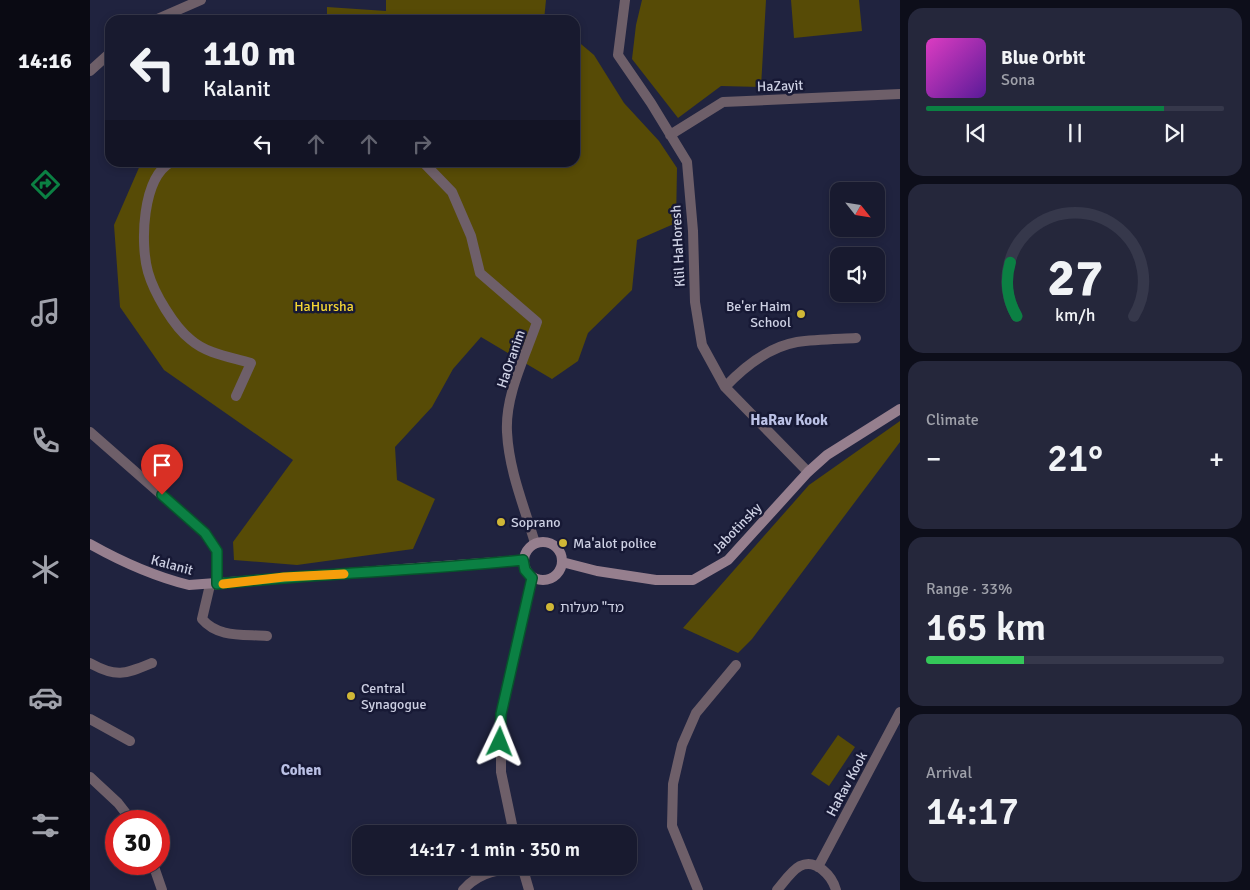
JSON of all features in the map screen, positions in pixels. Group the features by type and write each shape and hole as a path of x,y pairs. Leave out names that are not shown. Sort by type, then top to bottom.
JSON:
{"street":[{"path":"166,15 201,0"},
{"name":"Klil HaHoresh","path":"625,0 618,55 686,162 693,231 697,327 702,345 725,387 808,472"},
{"path":"90,70 105,57"},
{"name":"HaZayit","path":"670,135 723,102 900,94"},
{"path":"163,167 148,198 144,246 148,273 166,309 190,340 210,351 251,363 236,396"},
{"name":"HaOranim","path":"428,167 452,192 471,236 480,273 538,322 512,394 507,431 512,471 535,543"},
{"path":"725,387 739,372 764,355 796,342 856,338"},
{"name":"Jabotinsky","path":"562,562 597,571 648,579 693,580 728,560 808,472 827,455 900,409"},
{"path":"90,432 205,533 217,551 214,585 202,619 210,628 218,632 267,636"},
{"path":"541,541 554,545 559,549 562,562 557,574 552,578 538,580 532,578 525,570 523,560 526,550 535,543 541,541"},
{"name":"Kalanit","path":"90,544 126,564 159,578 189,585 214,585 284,577 386,572 523,560"},
{"path":"512,825 501,772 501,714 532,578"},
{"path":"90,663 106,672 122,674 152,663"},
{"path":"698,890 672,826 673,784 682,745 696,713 736,665"},
{"name":"HaRav Kook","path":"818,867 900,712"},
{"path":"90,719 130,742"},
{"path":"90,777 123,810"},
{"path":"777,890 799,866 809,865 818,867 827,873 836,890"},
{"path":"157,875 162,890"},
{"path":"463,890 472,880 484,875"},
{"path":"525,875 529,890"}],"green space":[{"path":"386,0 546,0 544,15 327,15 327,7 386,11"},
{"path":"642,0 766,0 761,87 721,86 678,118 632,59 636,25"},
{"path":"791,0 859,0 862,31 794,38"},
{"name":"HaHursha","path":"580,43 594,55 624,103 659,141 677,168 676,223 637,240 632,290 588,333 578,361 552,379 481,337 453,369 432,407 395,447 397,480 435,499 413,549 297,565 234,560 233,542 293,460 164,370 120,307 114,225 139,167 580,167"},
{"path":"900,421 900,442 752,639 738,653 683,628 809,485"},
{"path":"838,735 855,747 829,786 811,774"}],"slow traffic":[{"path":"223,584 284,577 344,574"}],"place":[{"name":"Be'er Haim School","path":"801,314"},
{"name":"Soprano","path":"501,522"},
{"name":"Ma'alot police","path":"563,543"},
{"name":"מד\" מעלות","path":"550,607"},
{"name":"Central Synagogue","path":"351,696"}],"district":[{"name":"HaRav Kook","path":"789,420"},
{"name":"Cohen","path":"301,770"}],"route":[{"path":"162,495 205,533 217,551 217,584 284,577 450,567 523,560 525,570 532,578 501,714 500,742"}]}
